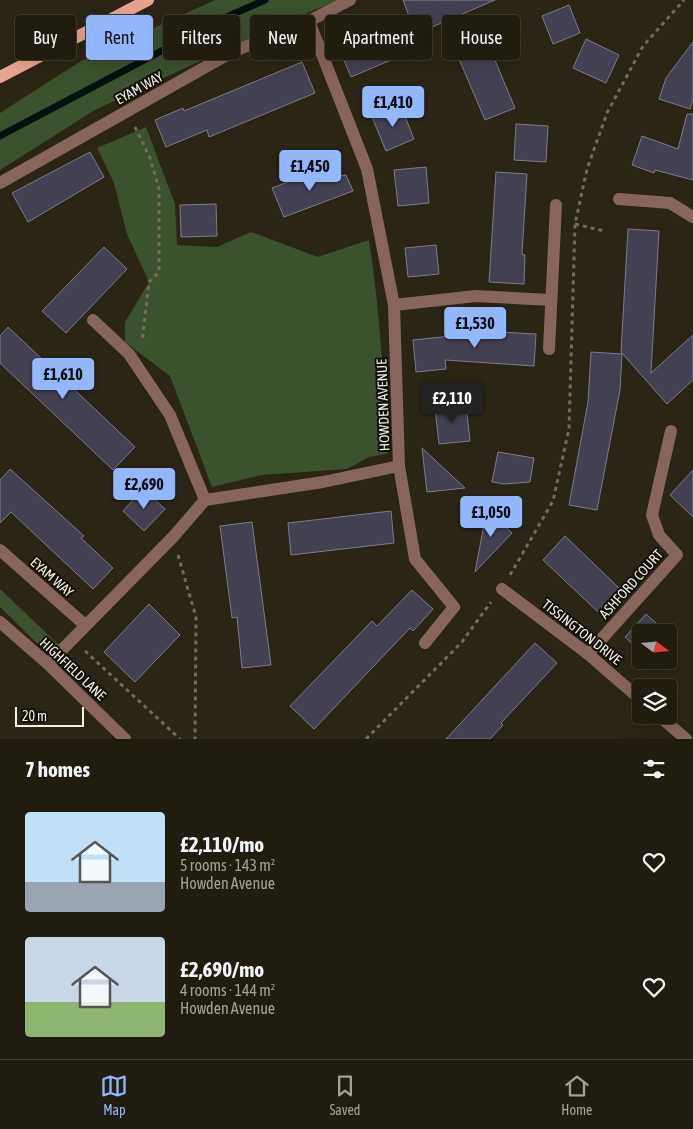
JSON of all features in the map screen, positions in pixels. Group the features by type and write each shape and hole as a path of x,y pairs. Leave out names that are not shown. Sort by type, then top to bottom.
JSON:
{"main road":[{"path":"0,77 148,0"}],"street":[{"name":"EYAM WAY","path":"315,19 350,0"},
{"name":"HOWDEN AVENUE","path":"205,500 323,482 400,466 394,305 367,169 315,37"},
{"name":"EYAM WAY","path":"0,183 232,52 250,45"},
{"path":"619,199 670,203 693,217"},
{"path":"549,349 556,205"},
{"path":"394,305 476,296 551,300"},
{"path":"48,664 84,625 173,537 205,500 170,414 128,354 93,320"},
{"name":"ASHFORD COURT","path":"588,654 677,556 659,535 652,515 671,431"},
{"path":"400,466 415,559 454,607 425,643"},
{"name":"EYAM WAY","path":"0,550 84,625"},
{"name":"TISSINGTON DRIVE","path":"502,589 588,654 632,692"},
{"name":"HIGHFIELD LANE","path":"0,622 48,664 125,739"},
{"path":"668,724 683,738"}],"path":[{"path":"366,739 462,642 502,589 553,501 568,429 575,224 587,169 607,113 643,46 684,0"},
{"path":"128,111 150,158 159,189 159,272 149,282 140,370"},
{"path":"575,224 604,231"},
{"path":"173,537 196,617 195,739"},
{"path":"72,639 180,739"}],"green space":[{"path":"215,0 339,0 302,15 250,15 250,38 240,42 240,15 182,15"},
{"path":"163,24 163,60 202,60 95,110 0,170 0,113 86,59 153,60 153,28"},
{"path":"146,127 175,204 177,245 217,247 251,232 318,257 369,240 381,347 387,454 369,457 347,469 261,475 212,487 170,376 125,342 125,322 149,282 127,234 114,183 97,148"},
{"path":"0,589 60,646 45,647 38,644 0,607"}],"building":[{"path":"403,0 495,0 460,15 442,15 442,23 432,27 432,15 409,15"},
{"path":"569,5 580,33 553,44 542,16"},
{"path":"586,39 619,55 606,83 573,68"},
{"path":"693,42 693,99 690,109 659,99 666,78"},
{"path":"344,60 391,60 351,77"},
{"path":"459,60 495,60 515,108 485,120"},
{"path":"302,62 315,93 209,137 207,130 166,147 155,120 183,108 184,111"},
{"path":"401,106 414,139 386,151 372,117"},
{"path":"687,114 693,114 693,180 655,170 654,173 632,165 642,136 678,149"},
{"path":"516,124 548,126 546,162 514,160"},
{"path":"90,152 104,177 28,222 12,193"},
{"path":"426,167 429,203 398,206 394,170"},
{"path":"317,171 319,178 346,175 353,191 284,217 272,188"},
{"path":"496,172 527,174 522,254 525,255 524,284 489,282"},
{"path":"216,204 217,236 181,237 180,205"},
{"path":"628,229 659,231 651,373 693,335 693,380 667,404 621,352"},
{"path":"436,245 439,274 408,277 405,248"},
{"path":"104,247 127,269 66,333 42,311"},
{"path":"8,327 135,447 113,470 0,363 0,336"},
{"path":"461,330 536,334 534,366 445,360 446,369 416,372 413,340 460,335"},
{"path":"591,352 622,354 620,390 597,510 569,505 588,402"},
{"path":"466,405 470,441 439,444 435,408"},
{"path":"422,448 465,488 427,492"},
{"path":"498,452 534,458 530,482 504,484 492,482"},
{"path":"10,469 84,536 81,538 113,568 93,589 11,512 0,523 0,480"},
{"path":"693,470 693,517 670,495"},
{"path":"143,489 165,509 144,531 123,511"},
{"path":"487,509 512,533 475,572"},
{"path":"391,511 394,543 291,555 288,523"},
{"path":"252,522 271,665 242,668 237,617 232,618 220,526"},
{"path":"565,536 620,589 598,612 543,560"},
{"path":"412,590 433,609 413,631 410,628 314,729 290,706 372,621 377,626"},
{"path":"149,604 180,635 135,682 104,652"},
{"path":"646,614 657,624 637,624"},
{"path":"632,629 632,644 625,637"},
{"path":"535,643 557,663 501,723 503,725 490,739 446,739"}],"waterway":[{"path":"0,136 222,19 265,0"}]}
